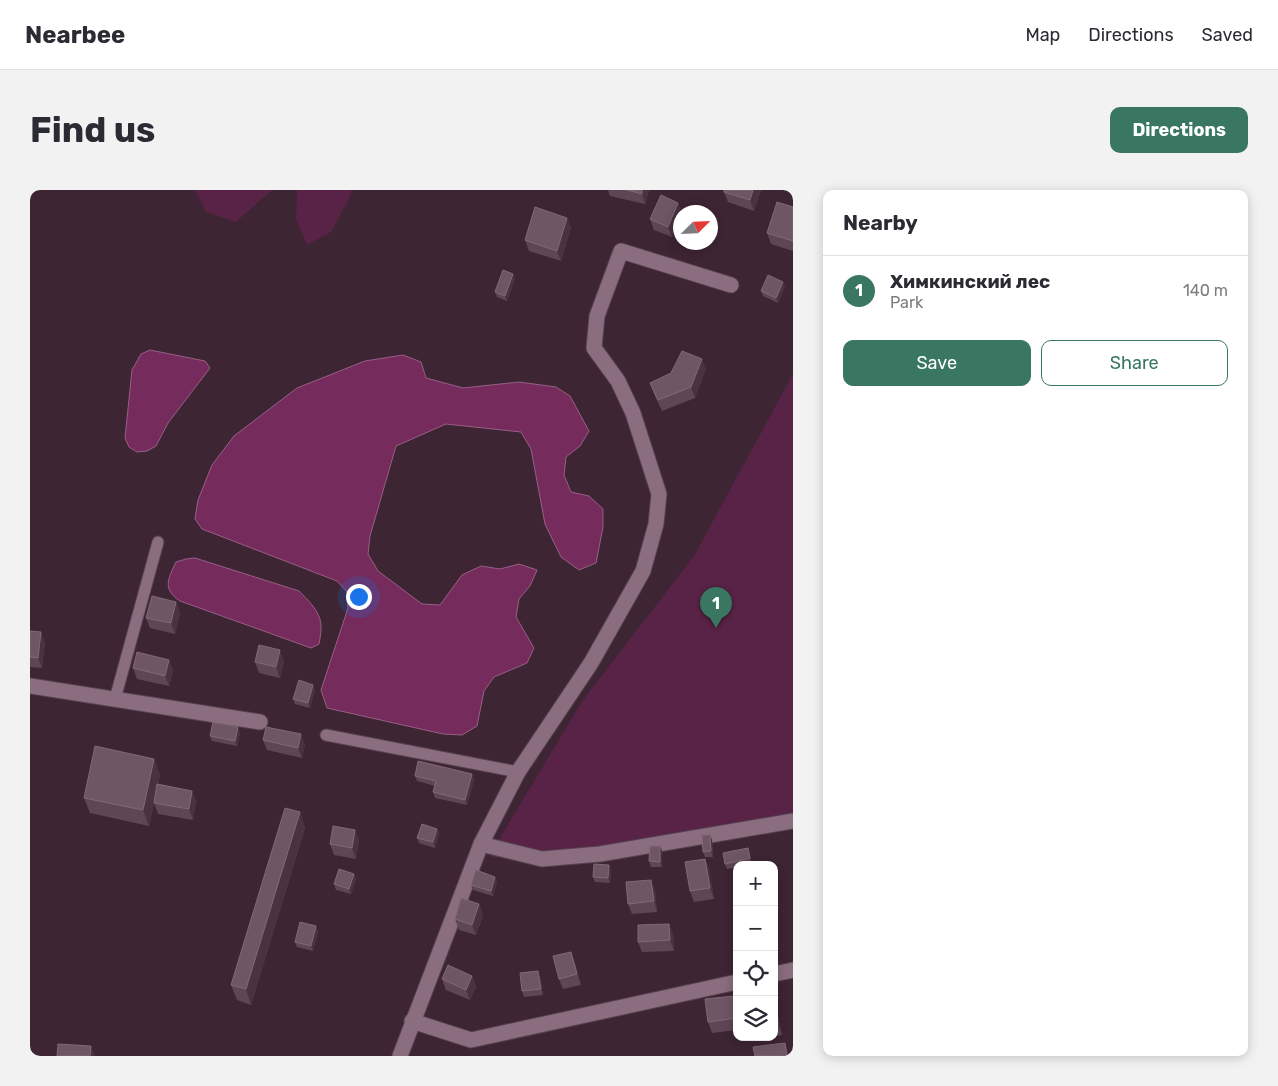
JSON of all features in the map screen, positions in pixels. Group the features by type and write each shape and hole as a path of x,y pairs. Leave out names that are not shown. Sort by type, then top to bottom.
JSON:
{"street":[{"path":"400,1056 482,844 518,772 590,663 643,571 656,524 659,494 633,413 618,380 594,348 597,316 621,250 731,285"},
{"path":"30,686 260,722"},
{"path":"482,844 542,859 600,854 793,821"},
{"path":"778,973 793,970"},
{"path":"412,1021 471,1040 733,983"}],"lane":[{"path":"115,699 158,542"},
{"path":"326,735 518,772"}],"shaded area":[{"path":"195,190 272,190 236,222 206,212"},
{"path":"297,190 351,190 351,195 331,232 307,245 296,219"},
{"path":"150,350 205,361 210,368 168,423 156,446 147,451 137,452 129,447 125,438 132,370 141,354"},
{"path":"403,355 421,362 426,378 463,388 519,382 556,387 570,396 589,431 580,446 566,457 564,475 571,492 589,496 603,509 603,527 596,563 579,570 561,557 545,524 531,449 521,432 446,424 396,446 370,536 368,554 378,571 422,604 440,605 462,575 481,566 500,569 519,564 537,570 530,586 519,599 516,617 534,648 527,663 494,677 484,691 477,726 462,735 443,734 327,708 321,690 348,608 347,592 337,581 202,529 195,519 198,500 212,465 234,436 297,388 365,361"},
{"path":"793,374 793,821 542,864 489,856 583,700 694,556"},
{"path":"195,558 299,591 314,607 321,622 319,644 311,648 180,601 174,597 168,583 176,562"}],"building":[{"path":"627,190 642,190 642,194"},
{"path":"724,190 753,190 750,200 724,192"},
{"path":"661,195 678,203 677,205 673,205 673,215 668,227 650,219"},
{"path":"777,202 793,207 793,241 767,233"},
{"path":"535,207 567,218 557,251 525,240"},
{"path":"503,270 513,274 505,296 495,292"},
{"path":"768,275 783,282 776,298 761,291"},
{"path":"682,351 702,359 691,387 658,400 650,383 671,373"},
{"path":"152,596 176,602 171,623 146,618"},
{"path":"30,631 41,632 38,658 30,657"},
{"path":"259,645 280,650 276,667 255,662"},
{"path":"137,652 169,660 165,676 133,668"},
{"path":"299,680 313,685 308,703 293,699"},
{"path":"213,722 238,727 235,741 210,736"},
{"path":"266,727 301,734 298,748 263,740"},
{"path":"95,746 154,759 143,810 84,798"},
{"path":"418,761 472,774 465,800 433,792 436,781 415,776"},
{"path":"157,784 192,791 189,809 154,803"},
{"path":"285,808 300,812 246,989 231,985"},
{"path":"422,824 437,829 433,842 417,838"},
{"path":"333,826 355,830 352,848 330,844"},
{"path":"702,835 710,835 711,851 703,852"},
{"path":"650,846 660,846 660,862 649,861"},
{"path":"748,848 750,858 725,864 723,853"},
{"path":"705,859 710,888 690,891 685,862"},
{"path":"594,864 609,865 608,878 593,877"},
{"path":"339,869 354,874 349,889 334,884"},
{"path":"476,870 495,877 491,891 471,885"},
{"path":"651,880 654,901 628,904 626,882"},
{"path":"461,898 479,904 472,925 455,919"},
{"path":"300,922 316,926 311,946 295,942"},
{"path":"669,924 670,940 638,942 638,925"},
{"path":"571,952 577,974 559,979 553,956"},
{"path":"448,965 472,976 466,990 442,979"},
{"path":"538,971 541,989 522,991 520,973"},
{"path":"733,996 733,1019 708,1022 705,999"},
{"path":"785,1043 787,1056 755,1056 753,1047"},
{"path":"58,1044 91,1046 90,1056 57,1056"}],"place":[{"name":"Химкинский лес","path":"716,628"}]}
